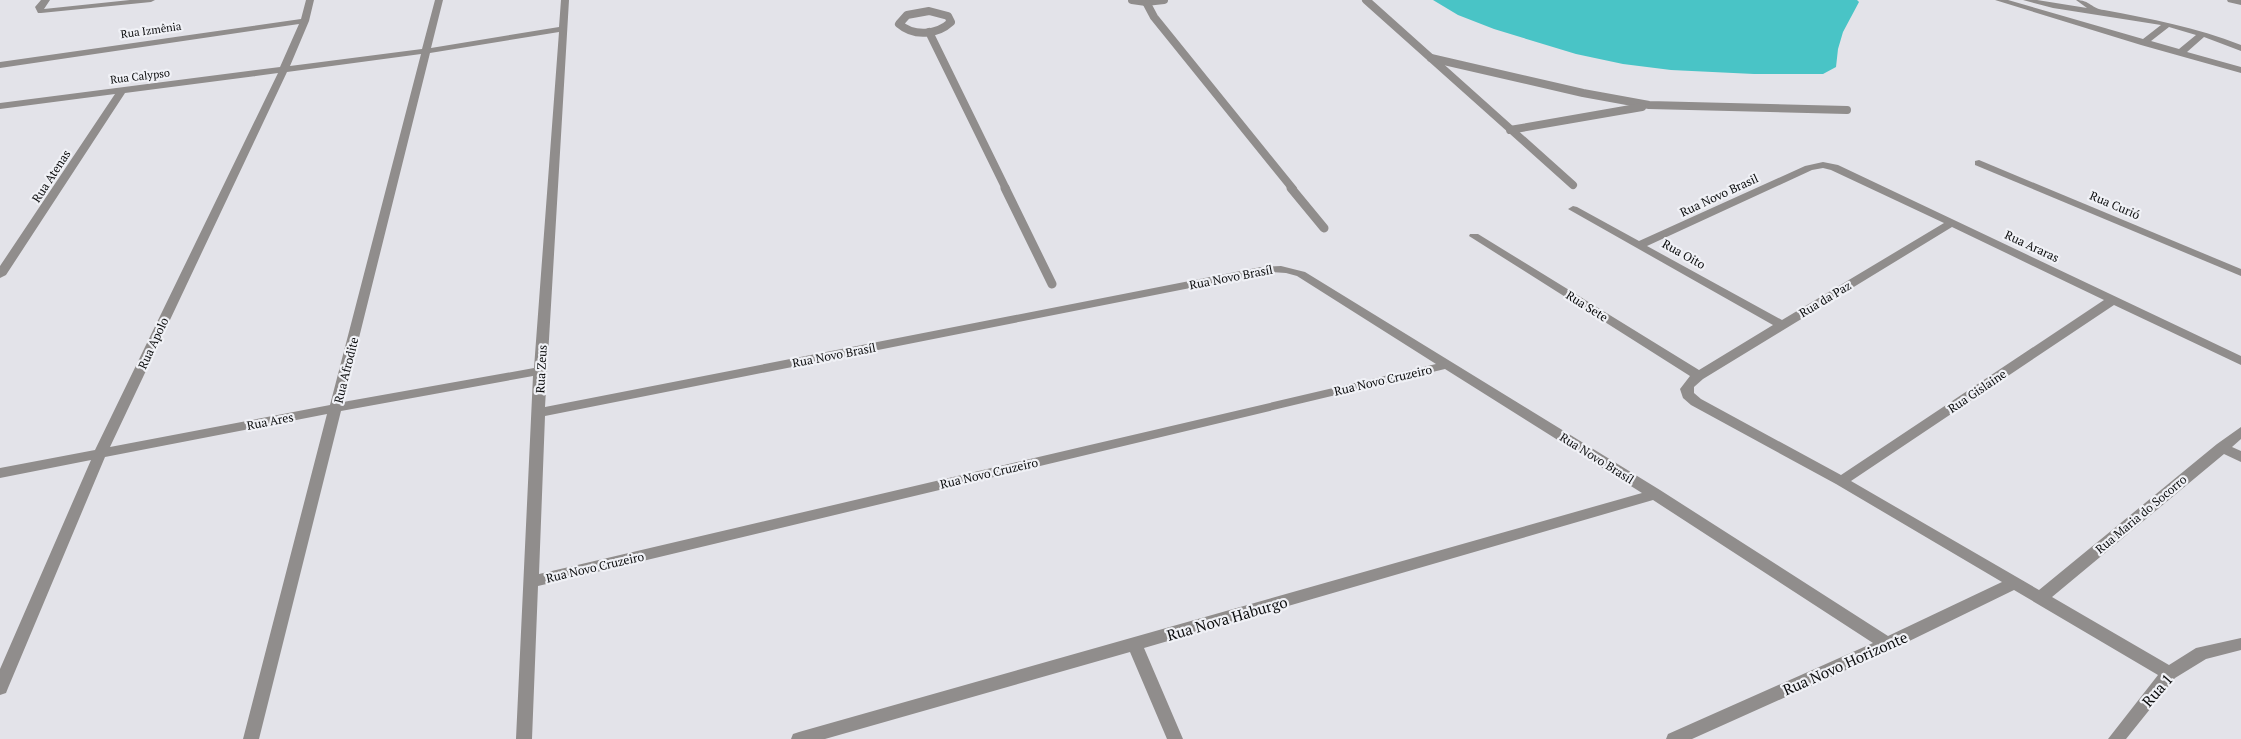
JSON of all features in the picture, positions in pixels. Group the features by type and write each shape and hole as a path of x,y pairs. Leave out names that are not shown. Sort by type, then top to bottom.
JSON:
{"street":[{"path":"46,0 39,8 40,11 56,11 151,0"},
{"name":"Rua Apolo","path":"0,688 100,454 284,69 305,20 310,0"},
{"name":"Rua Afrodite","path":"251,739 439,0"},
{"name":"Rua Zeus","path":"524,739 540,372 565,0"},
{"path":"1999,0 2241,70"},
{"path":"2027,0 2069,10 2168,24 2241,48"},
{"path":"2038,3 2057,0"},
{"path":"2080,0 2100,13"},
{"path":"2231,0 2241,3"},
{"name":"Rua Izmênia","path":"0,65 305,20"},
{"path":"2144,43 2168,24"},
{"name":"Rua Calypso","path":"0,106 427,51 564,29"},
{"path":"2180,53 2202,34"},
{"name":"Rua Atenas","path":"0,275 122,90"},
{"name":"Rua Curió","path":"1979,163 2241,273"},
{"name":"Rua Araras","path":"1809,168 1823,165 1834,167 2241,360"},
{"name":"Rua Novo Brasil","path":"1640,245 1809,168"},
{"name":"Rua Oito","path":"1573,209 1782,325"},
{"name":"Rua da Paz","path":"1700,376 1952,223"},
{"name":"Rua Sete","path":"1474,236 1700,376"},
{"name":"Rua Novo Brasíl","path":"539,413 1276,268 1288,269 1300,274 1655,494 1887,644"},
{"name":"Rua Gislaine","path":"1841,481 2114,300"},
{"name":"Rua Novo Cruzeiro","path":"531,582 1447,365"},
{"name":"Rua Ares","path":"0,473 336,408 540,372"},
{"path":"1700,376 1689,384 1686,389 1688,395 1696,402 1841,481 2169,673"},
{"name":"Rua Maria do Socorro","path":"2041,597 2241,432"},
{"path":"2222,447 2241,457"},
{"name":"Rua Nova Haburgo","path":"798,739 1655,494"},
{"name":"Rua Novo Horizonte","path":"1674,739 1887,644 2014,583"},
{"path":"1135,644 1175,739"},
{"name":"Rua 1","path":"2116,739 2169,673 2202,653 2238,644"}],"lane":[{"path":"1132,0 1146,2 1164,0"},
{"path":"1366,0 1573,185"},
{"path":"1146,2 1160,24 1324,228"},
{"path":"929,11 943,13 950,18 951,22 944,28 929,32 906,30 899,24 907,15 929,11"},
{"path":"929,32 1052,284"},
{"path":"1431,58 1583,93 1649,105 1847,110"},
{"path":"1510,130 1649,105"}],"water":[{"path":"1433,0 1857,0 1859,2 1843,32 1838,49 1836,67 1823,74 1754,74 1671,70 1623,64 1576,54 1494,29 1458,15"}]}
